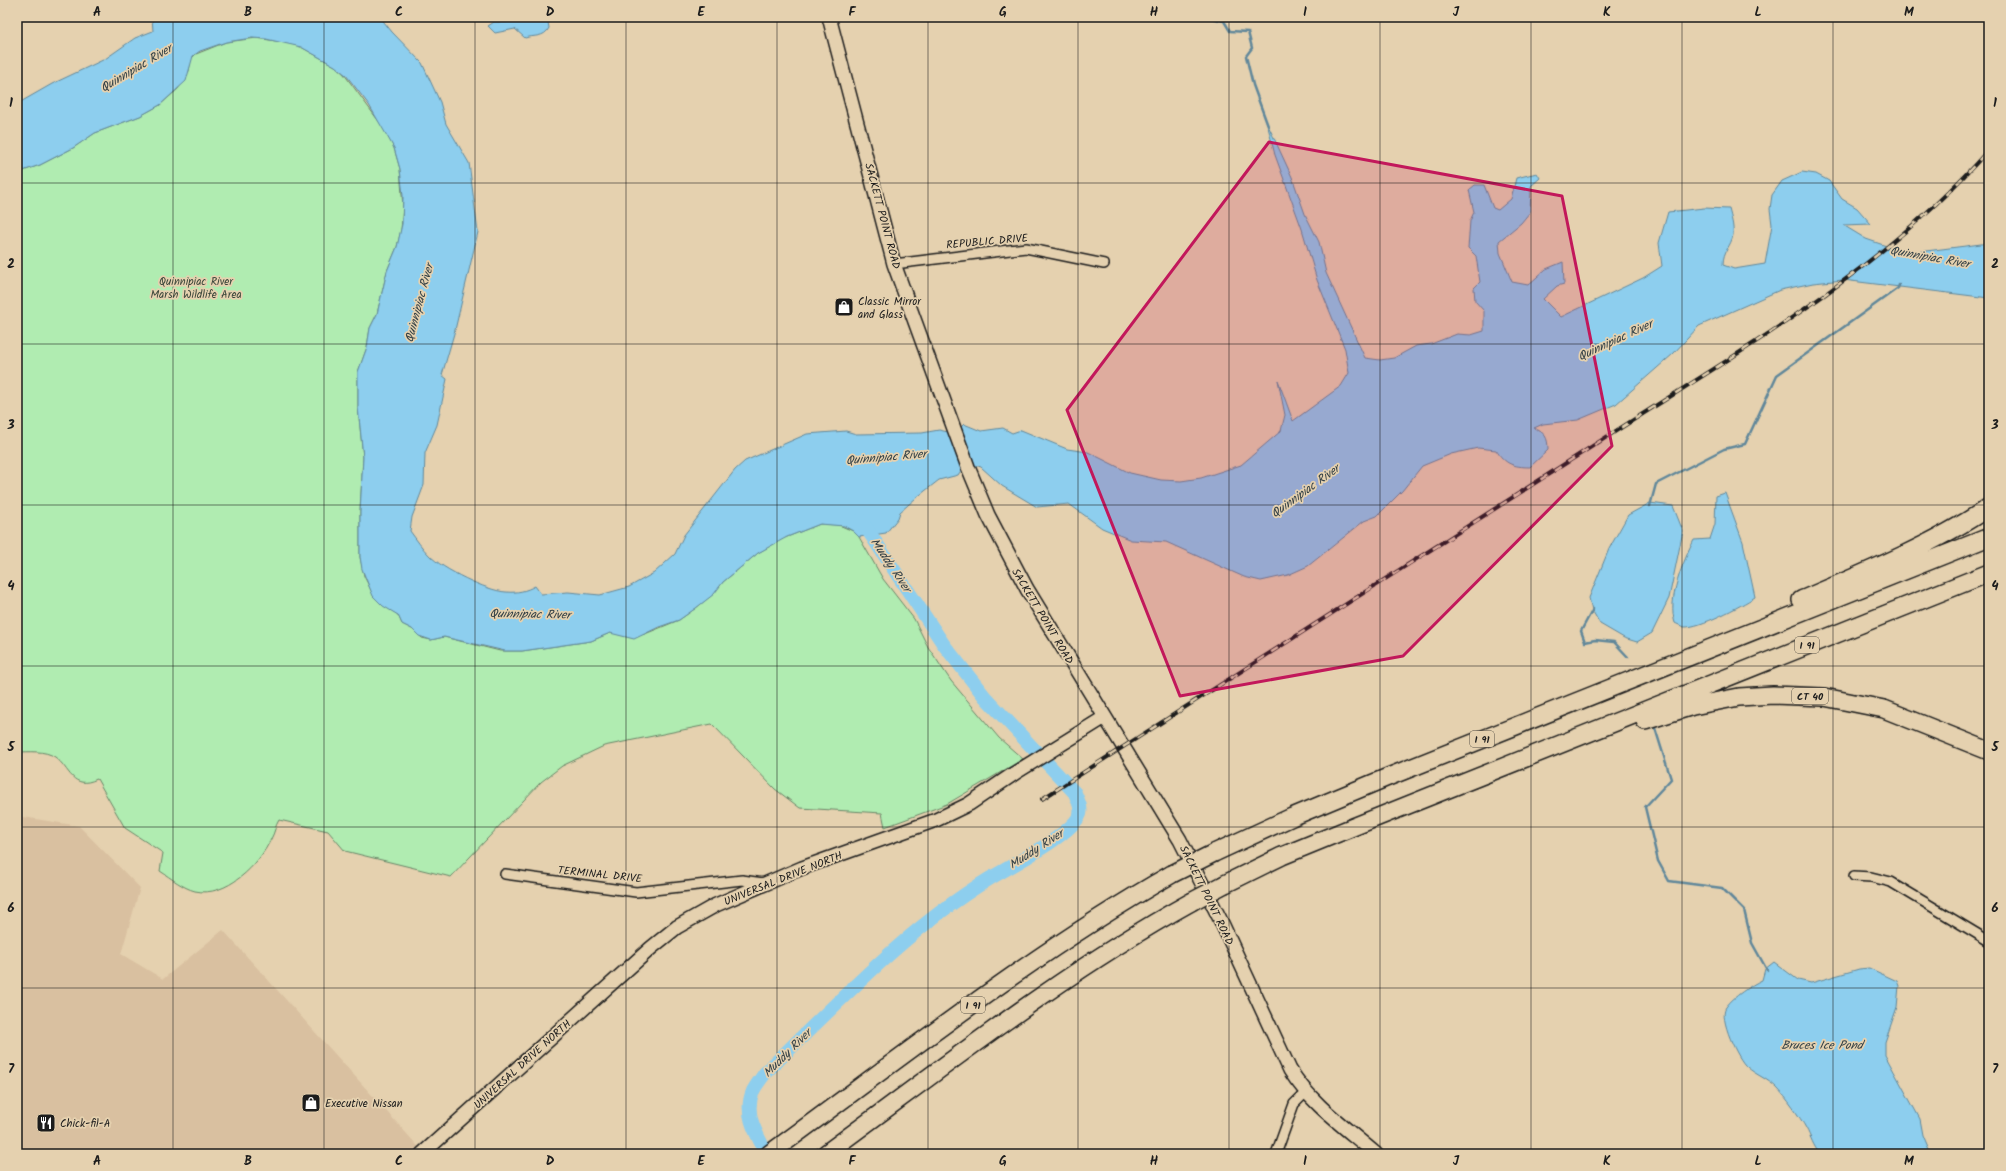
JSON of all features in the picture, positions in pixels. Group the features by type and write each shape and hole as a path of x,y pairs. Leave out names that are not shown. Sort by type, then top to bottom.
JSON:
{"highway":[{"path":"1752,631 1781,608 1916,547 1963,523 1989,507"},
{"name":"I 91","path":"775,1150 1040,956 1172,874 1254,833 1344,794 1989,537"},
{"name":"I 91","path":"825,1154 1080,970 1129,938 1225,884 1314,842 1989,573"},
{"name":"CT 40","path":"1625,718 1638,721 1648,721 1692,706 1739,697 1773,695 1824,697 1860,702 1896,712 1989,751"}],"street":[{"name":"SACKETT POINT ROAD","path":"829,17 894,264 968,467 988,515 1008,556 1183,846 1220,919 1284,1058 1306,1092 1376,1154"},
{"name":"REPUBLIC DRIVE","path":"894,264 1026,248 1104,264"},
{"name":"UNIVERSAL DRIVE NORTH","path":"422,1154 657,943 677,927 716,904 763,883 936,820 969,804 1015,772 1105,718"},
{"name":"TERMINAL DRIVE","path":"505,874 636,892 742,880 763,883"},
{"path":"1854,876 1871,877 1891,882 1989,941"},
{"path":"1276,1154 1294,1104 1306,1092"}],"highlighted area":[{"path":"1269,142 1562,196 1612,446 1403,656 1180,696 1067,410"}],"shaded area":[{"path":"17,816 79,826 140,888 121,954 163,979 223,930 425,1154 17,1154"}],"green space":[{"name":"Quinnipiac River Marsh Wildlife Area","path":"257,38 288,43 301,47 335,66 344,74 383,127 394,148 400,169 403,207 401,230 397,247 387,271 377,314 370,328 367,347 358,372 358,407 363,457 360,512 360,557 364,576 375,598 398,615 402,624 412,629 422,638 431,640 444,637 500,651 522,651 591,641 610,633 645,634 679,620 713,594 723,582 758,553 782,539 820,524 839,525 853,531 859,537 883,579 914,619 928,647 951,681 999,738 1023,759 947,804 885,827 882,813 800,808 775,789 712,724 604,746 562,766 541,782 451,877 345,851 328,831 279,820 266,849 250,869 230,884 207,892 195,891 186,888 160,871 163,853 125,828 97,779 89,782 77,780 72,777 55,757 46,753 17,752 17,173 40,165 73,148 95,133 140,116 160,105 178,89 189,71 191,59 196,54 226,42"}],"water":[{"name":"Quinnipiac River","path":"152,17 380,17 392,32 422,63 440,102 446,124 469,163 478,232 455,330 442,375 447,379 437,425 425,453 424,485 412,517 410,531 435,561 454,573 477,584 498,591 514,592 535,586 541,594 568,592 600,595 629,587 654,573 675,554 684,535 735,470 745,461 807,434 846,431 856,434 922,433 939,430 948,432 961,427 964,424 981,431 1003,428 1012,433 1021,430 1067,449 1088,452 1130,473 1161,480 1181,481 1201,478 1241,465 1281,431 1285,415 1278,380 1293,421 1341,386 1349,373 1345,349 1317,280 1302,229 1275,155 1267,123 1292,177 1305,214 1319,242 1326,273 1365,358 1380,360 1394,358 1416,346 1431,344 1457,334 1471,335 1484,331 1484,311 1475,301 1474,288 1480,282 1476,256 1468,248 1470,221 1474,212 1469,190 1475,185 1484,185 1493,208 1498,210 1511,199 1516,178 1537,173 1540,178 1531,186 1530,212 1521,223 1499,241 1500,253 1512,282 1528,285 1546,269 1563,262 1564,284 1557,286 1543,299 1561,317 1643,278 1662,266 1659,243 1668,212 1704,208 1729,209 1733,225 1733,235 1731,243 1724,256 1723,265 1734,269 1765,264 1772,225 1770,209 1772,195 1782,181 1802,172 1816,174 1829,181 1842,199 1857,208 1871,224 1843,225 1866,239 1898,250 1918,252 1989,243 1989,298 1843,280 1813,283 1780,290 1699,326 1673,354 1616,404 1578,420 1543,424 1534,428 1545,436 1548,450 1530,467 1514,465 1506,462 1496,450 1478,448 1451,454 1422,466 1402,491 1377,516 1364,521 1308,566 1288,575 1261,581 1244,577 1166,542 1131,540 1102,528 1069,504 1037,507 1002,486 981,467 975,465 962,469 958,475 939,480 900,512 898,518 886,533 859,537 853,531 844,526 820,524 787,537 758,553 723,582 714,594 679,620 659,627 634,639 610,633 591,641 522,651 505,651 444,637 431,640 419,636 412,629 402,624 398,615 383,606 373,596 362,569 360,557 360,512 363,457 358,407 358,372 367,347 370,328 377,314 387,271 397,247 402,224 403,196 400,169 394,148 369,105 346,75 335,66 301,47 266,39 252,38 226,42 200,51 193,56 186,81 160,105 140,116 95,133 73,148 40,165 17,173 17,104 52,84 105,59 135,38 153,31"},
{"path":"490,17 534,17 548,22 549,28 542,35 525,38 515,29 495,33 488,26 494,22 508,22 508,18"},
{"path":"1725,493 1743,542 1755,597 1731,611 1710,620 1700,624 1684,627 1675,623 1673,613 1673,603 1677,581 1694,540 1710,539 1715,524 1716,496"},
{"path":"1650,503 1673,506 1683,531 1669,598 1652,633 1637,642 1624,638 1600,624 1592,610 1589,598 1609,549 1628,515"},
{"name":"Bruces Ice Pond","path":"1774,962 1798,980 1811,983 1859,969 1869,968 1897,981 1899,986 1897,1007 1885,1042 1885,1055 1920,1119 1923,1135 1931,1154 1820,1154 1800,1118 1781,1092 1743,1063 1730,1038 1724,1012 1729,1003 1738,995 1762,980 1765,969"}],"waterway":[{"path":"1208,17 1224,21 1230,31 1248,32 1252,48 1246,56 1253,85 1268,126"},
{"path":"1650,506 1656,484 1724,449 1745,444 1777,375 1898,288 1899,285"},
{"name":"Muddy River","path":"767,1154 752,1124 750,1116 750,1100 753,1091 765,1073 845,995 929,921 958,899 1039,850 1066,831 1075,822 1080,814 1080,806 1075,793 985,697 944,645 861,520"},
{"path":"1593,609 1581,631 1585,642 1595,640 1614,642 1628,657"},
{"path":"1655,728 1671,779 1645,807 1658,861 1669,881 1722,888 1744,910 1752,943 1767,970"}],"railway":[{"path":"1042,799 1705,375 1806,308 1903,234 1947,193 1989,149"}],"place":[{"name":"Classic Mirror and Glass","path":"844,307"},
{"name":"Executive Nissan","path":"311,1103"},
{"name":"Chick-fil-A","path":"46,1123"}]}
